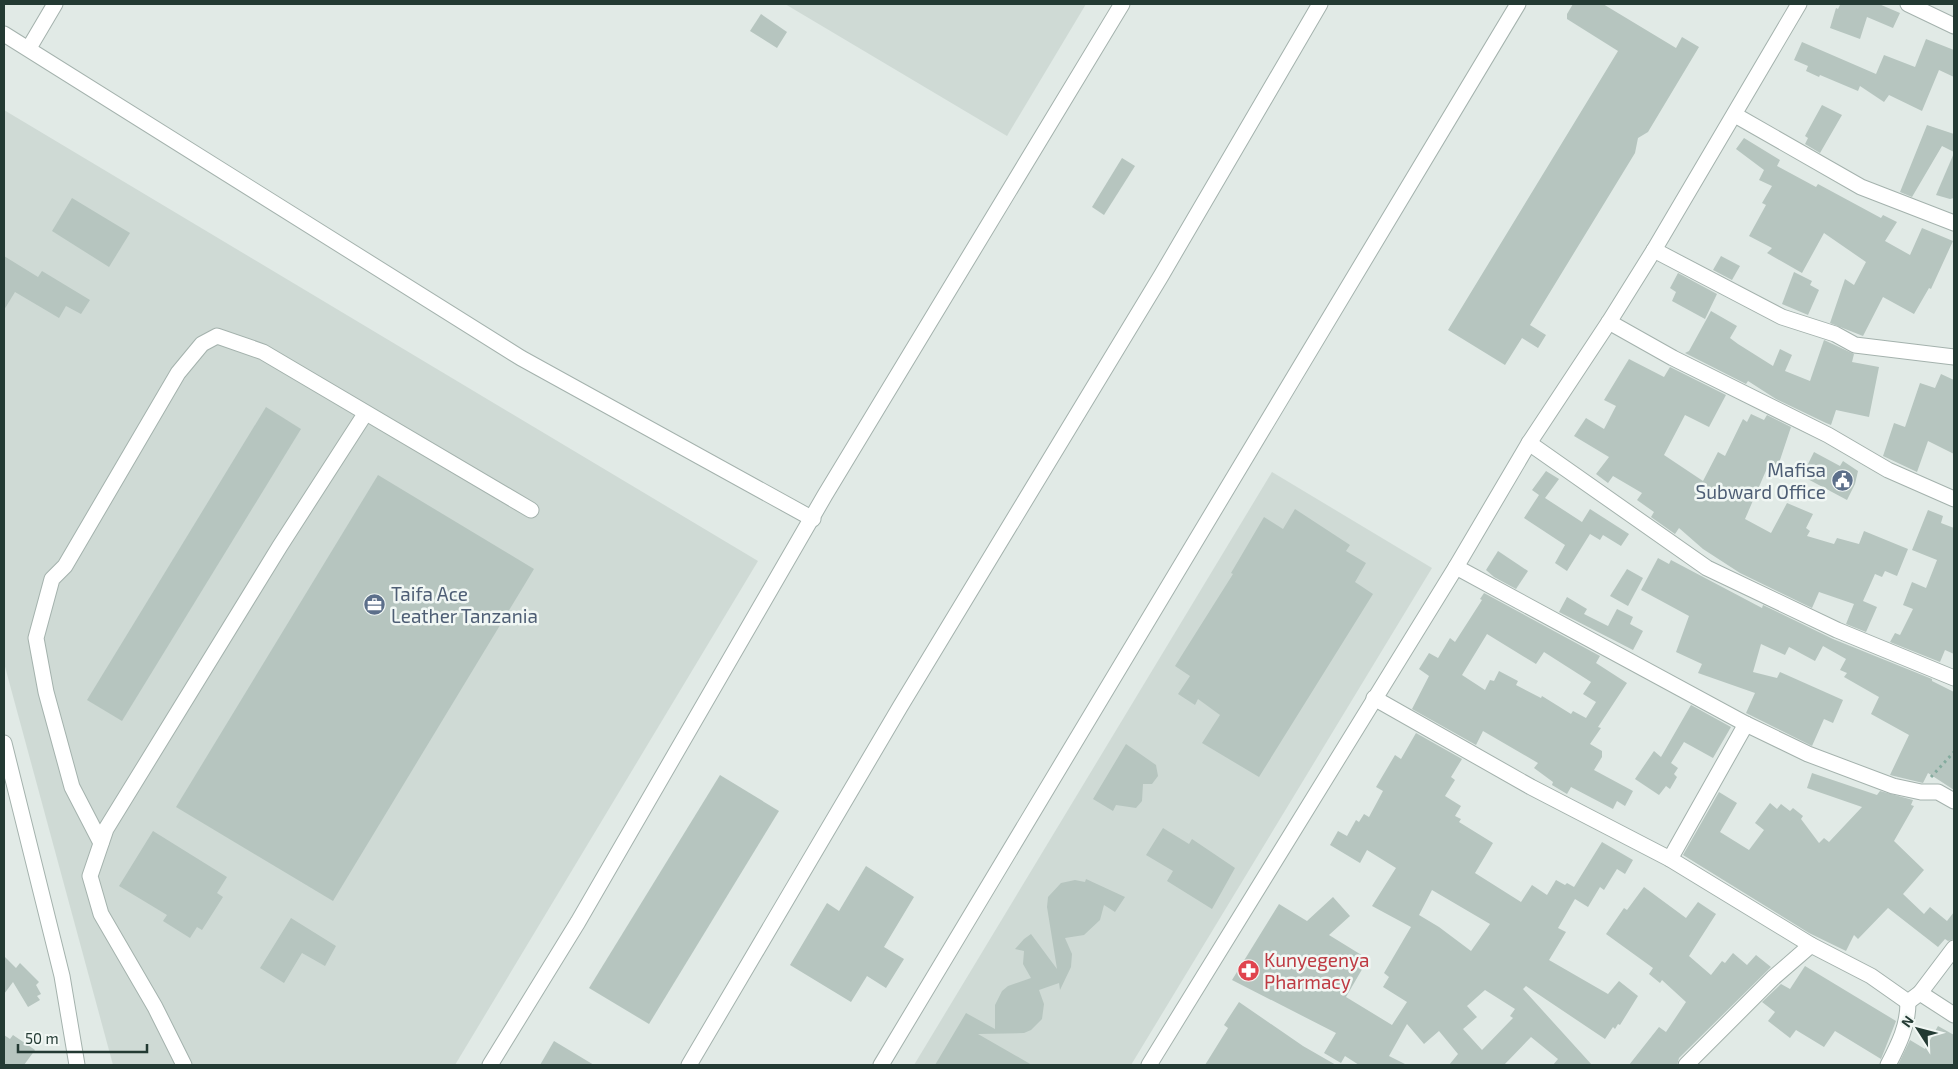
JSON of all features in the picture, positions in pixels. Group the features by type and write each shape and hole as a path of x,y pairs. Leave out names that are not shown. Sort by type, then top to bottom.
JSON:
{"street":[{"path":"29,48 55,4"},
{"path":"490,1065 578,922 814,519 825,495 1122,4"},
{"path":"689,1065 900,707 1161,276 1320,4"},
{"path":"881,1065 1518,4"},
{"path":"1149,1065 1456,567 1529,443 1654,250 1799,4"},
{"path":"1908,4 1954,26"},
{"path":"4,34 521,358 814,519"},
{"path":"1735,115 1861,187 1954,222"},
{"path":"1654,250 1782,317 1835,334 1855,345 1954,357"},
{"path":"1609,322 1673,358 1828,435 1888,470 1954,500"},
{"path":"102,843 72,787 46,692 36,638 52,579 65,566 178,372 202,344 217,336 263,352 365,414 531,510"},
{"path":"184,1065 155,1007 101,914 90,876 106,829 280,546 365,414"},
{"path":"1529,443 1707,568 1837,630 1954,678"},
{"path":"1456,567 1746,724 1808,754 1893,786 1921,792 1938,792 1954,801"},
{"path":"1374,698 1531,788 1670,859 1811,945 1872,976 1908,1002"},
{"path":"1670,859 1746,724"},
{"path":"4,743 62,976 77,1065"},
{"path":"1686,1065 1773,978 1811,945"},
{"path":"1908,1002 1920,993 1954,948"},
{"path":"1920,993 1954,1016"},
{"path":"1888,1065 1908,1019 1908,1002"}],"path":[{"path":"1921,792 1939,766 1954,752"}],"shaded area":[{"path":"785,4 1086,4 1007,136"},
{"path":"4,110 758,561 455,1065 113,1065 4,663"},
{"path":"1272,472 1432,568 1131,1065 914,1065"}],"building":[{"path":"1573,4 1603,4 1676,48 1682,37 1699,47 1648,132 1638,138 1635,153 1530,325 1546,335 1538,348 1522,338 1505,365 1448,330 1618,51 1567,19 1567,14"},
{"path":"1837,4 1879,4 1900,13 1893,28 1867,17 1860,39 1830,28 1836,8 1838,9 1840,5"},
{"path":"761,14 787,32 777,48 750,31"},
{"path":"1926,39 1954,50 1954,77 1939,70 1922,111 1889,95 1884,102 1860,86 1858,91 1820,75 1819,77 1806,71 1808,66 1794,60 1802,42 1876,74 1884,55 1915,67"},
{"path":"1822,105 1842,115 1820,153 1805,144 1808,138 1805,136"},
{"path":"1927,125 1954,134 1954,152 1942,146 1912,197 1900,192"},
{"path":"1744,138 1780,160 1777,166 1816,187 1818,184 1881,218 1883,215 1897,222 1885,241 1910,255 1922,228 1953,241 1931,289 1929,288 1914,314 1883,297 1863,336 1830,323 1845,279 1854,285 1866,262 1824,233 1802,273 1767,253 1772,248 1749,236 1766,205 1762,203 1772,186 1759,180 1764,170 1736,149"},
{"path":"1954,153 1954,198 1950,199 1936,195"},
{"path":"1122,158 1135,166 1104,215 1092,207"},
{"path":"72,198 130,233 109,267 52,231"},
{"path":"4,256 38,277 42,271 90,300 81,314 66,306 59,318 15,292 4,310"},
{"path":"1721,256 1740,266 1732,280 1713,270"},
{"path":"1794,272 1812,281 1810,285 1819,290 1808,315 1782,304"},
{"path":"1678,273 1717,294 1705,319 1672,301 1676,292 1670,288"},
{"path":"1711,311 1737,326 1730,338 1738,344 1773,366 1780,349 1792,355 1785,371 1810,381 1824,340 1854,354 1852,362 1879,367 1869,417 1836,410 1831,425 1776,399 1748,381 1746,384 1685,353 1689,351"},
{"path":"1629,359 1664,377 1670,367 1726,395 1709,427 1685,415 1664,455 1703,481 1718,452 1725,456 1743,419 1747,422 1751,414 1764,420 1767,415 1791,427 1777,469 1768,466 1745,519 1771,533 1787,503 1813,514 1806,528 1810,531 1807,536 1834,544 1837,538 1859,544 1864,531 1908,549 1897,576 1885,571 1882,577 1875,574 1863,601 1877,607 1866,632 1846,624 1854,604 1819,592 1812,608 1740,573 1703,549 1679,528 1675,534 1651,517 1654,512 1637,500 1642,493 1613,476 1608,483 1596,474 1609,457 1574,436 1586,418 1604,429 1616,406 1604,400"},
{"path":"1941,374 1954,380 1954,454 1928,441 1917,472 1883,456 1894,423 1905,427 1920,383 1935,388"},
{"path":"266,407 301,429 122,721 87,700"},
{"path":"1814,452 1840,466 1843,461 1858,471 1855,484 1847,500 1802,476"},
{"path":"1546,471 1559,479 1545,498 1582,522 1590,509 1629,534 1621,546 1603,535 1600,540 1590,534 1567,571 1555,563 1565,545 1524,518 1539,495 1532,490"},
{"path":"378,475 534,569 333,901 176,807"},
{"path":"1295,509 1350,545 1346,551 1366,563 1355,582 1373,594 1259,777 1202,743 1220,715 1198,699 1195,705 1178,694 1190,676 1175,666 1233,574 1231,573 1264,517 1283,529"},
{"path":"1928,510 1943,516 1941,523 1954,528 1954,654 1945,650 1940,662 1890,642 1895,633 1900,635 1913,609 1903,605 1912,582 1926,588 1937,560 1912,550"},
{"path":"1498,551 1528,571 1516,589 1494,577 1486,570"},
{"path":"1658,558 1669,564 1671,560 1762,608 1763,605 1833,639 1932,679 1932,681 1954,692 1954,790 1928,773 1923,783 1890,775 1909,735 1871,714 1879,697 1844,677 1847,673 1840,670 1846,659 1823,646 1815,661 1789,647 1785,655 1761,644 1753,672 1777,678 1780,672 1843,700 1833,723 1824,719 1812,746 1746,713 1755,693 1698,673 1702,664 1676,652 1689,616 1641,590"},
{"path":"1627,569 1643,578 1628,606 1610,596"},
{"path":"1484,593 1600,656 1596,663 1627,683 1598,727 1601,728 1590,744 1602,751 1602,757 1594,770 1633,791 1625,806 1617,801 1613,809 1571,787 1567,794 1552,785 1553,782 1534,768 1538,763 1483,731 1476,745 1412,709 1429,676 1419,669 1429,653 1438,658 1450,638 1455,642 1482,600 1480,599","holes":["1487,634 1536,664 1544,652 1591,682 1583,694 1596,702 1586,718 1573,711 1571,714 1542,696 1541,698 1516,685 1518,681 1499,671 1494,681 1490,680 1485,690 1462,675"]},
{"path":"1567,597 1587,609 1584,614 1608,626 1617,609 1633,617 1630,624 1643,631 1633,650 1559,612"},
{"path":"1691,705 1731,727 1713,758 1684,742 1671,763 1678,768 1674,774 1677,777 1670,789 1666,786 1659,795 1635,779 1654,751 1661,757"},
{"path":"1416,733 1462,759 1451,777 1455,780 1445,796 1461,806 1455,816 1461,819 1459,822 1493,843 1475,873 1521,902 1532,885 1547,895 1556,880 1574,887 1602,842 1633,860 1625,874 1617,869 1604,890 1600,887 1588,907 1575,899 1558,928 1566,932 1549,960 1608,994 1619,981 1638,996 1620,1025 1618,1024 1615,1029 1613,1027 1605,1039 1526,986 1523,989 1592,1065 1553,1065 1558,1059 1531,1037 1504,1065 1449,1065 1458,1054 1439,1031 1424,1044 1407,1024 1389,1056 1407,1065 1359,1065 1345,1056 1341,1063 1324,1053 1336,1033 1232,980 1279,904 1307,921 1333,897 1350,916 1329,935 1368,959 1346,997 1392,1025 1407,1002 1383,987 1389,977 1384,973 1411,927 1372,906 1396,868 1367,850 1360,863 1330,845 1338,831 1347,836 1356,820 1359,822 1364,814 1369,817 1383,791 1376,787 1395,755 1401,759","holes":["1432,890 1490,924 1471,951 1439,927 1419,915","1485,990 1515,1009 1510,1016 1513,1018 1482,1050 1463,1029 1477,1017 1467,1006"]},
{"path":"1126,744 1156,765 1158,776 1152,784 1143,784 1142,801 1136,808 1116,805 1113,811 1093,799"},
{"path":"1812,773 1877,795 1880,791 1913,800 1911,805 1914,806 1894,841 1924,870 1903,894 1924,914 1930,907 1947,921 1954,912 1954,939 1948,941 1945,939 1938,947 1888,908 1858,939 1854,935 1846,951 1809,933 1683,855 1719,792 1737,803 1720,832 1749,850 1764,830 1755,823 1770,803 1777,809 1781,804 1790,811 1793,808 1803,816 1801,819 1819,843 1824,838 1829,842 1862,807 1807,788"},
{"path":"720,775 779,811 649,1024 589,988"},
{"path":"1163,828 1189,844 1192,839 1235,868 1212,909 1167,881 1173,871 1146,855"},
{"path":"153,831 227,877 217,893 223,897 202,930 197,927 190,938 163,921 167,915 119,886"},
{"path":"866,866 914,897 884,947 904,959 886,988 867,976 851,1002 790,965 827,903 839,911"},
{"path":"1086,879 1125,897 1115,912 1104,905 1100,920 1084,935 1065,938 1072,954 1071,967 1060,990 1059,983 1039,990 1044,1004 1042,1019 1031,1030 1024,1033 978,1034 1032,1065 935,1065 966,1013 995,1029 995,1005 1002,991 1008,986 1031,978 1023,964 1024,951 1015,949 1024,939 1031,934 1057,969 1047,907 1048,897 1061,883 1075,880 1085,882"},
{"path":"1644,887 1686,918 1698,902 1716,914 1689,956 1711,975 1722,961 1725,963 1733,953 1747,965 1756,955 1771,967 1679,1058 1677,1065 1629,1065 1659,1027 1666,1032 1686,1002 1662,980 1660,983 1649,974 1653,968 1606,934 1624,908 1627,910"},
{"path":"291,918 336,946 325,966 302,953 284,983 260,968"},
{"path":"4,956 16,968 20,963 39,982 36,985 41,994 37,996 40,1000 28,1007 13,982 4,994"},
{"path":"1805,966 1896,1021 1881,1059 1835,1031 1824,1047 1796,1030 1790,1038 1768,1021 1775,1012 1762,1002 1781,984 1790,989"},
{"path":"1239,1002 1303,1046 1336,1065 1205,1065 1228,1028 1224,1025"},
{"path":"1938,1026 1954,1035 1954,1065 1898,1065 1910,1040 1925,1049"},
{"path":"4,1035 10,1039 13,1035 35,1050 24,1065 4,1065"},
{"path":"554,1041 594,1065 540,1065"}],"place":[{"name":"Mafisa Subward Office","path":"1842,481"},
{"name":"Taifa Ace Leather Tanzania","path":"375,605"},
{"name":"Kunyegenya Pharmacy","path":"1248,971"}]}
